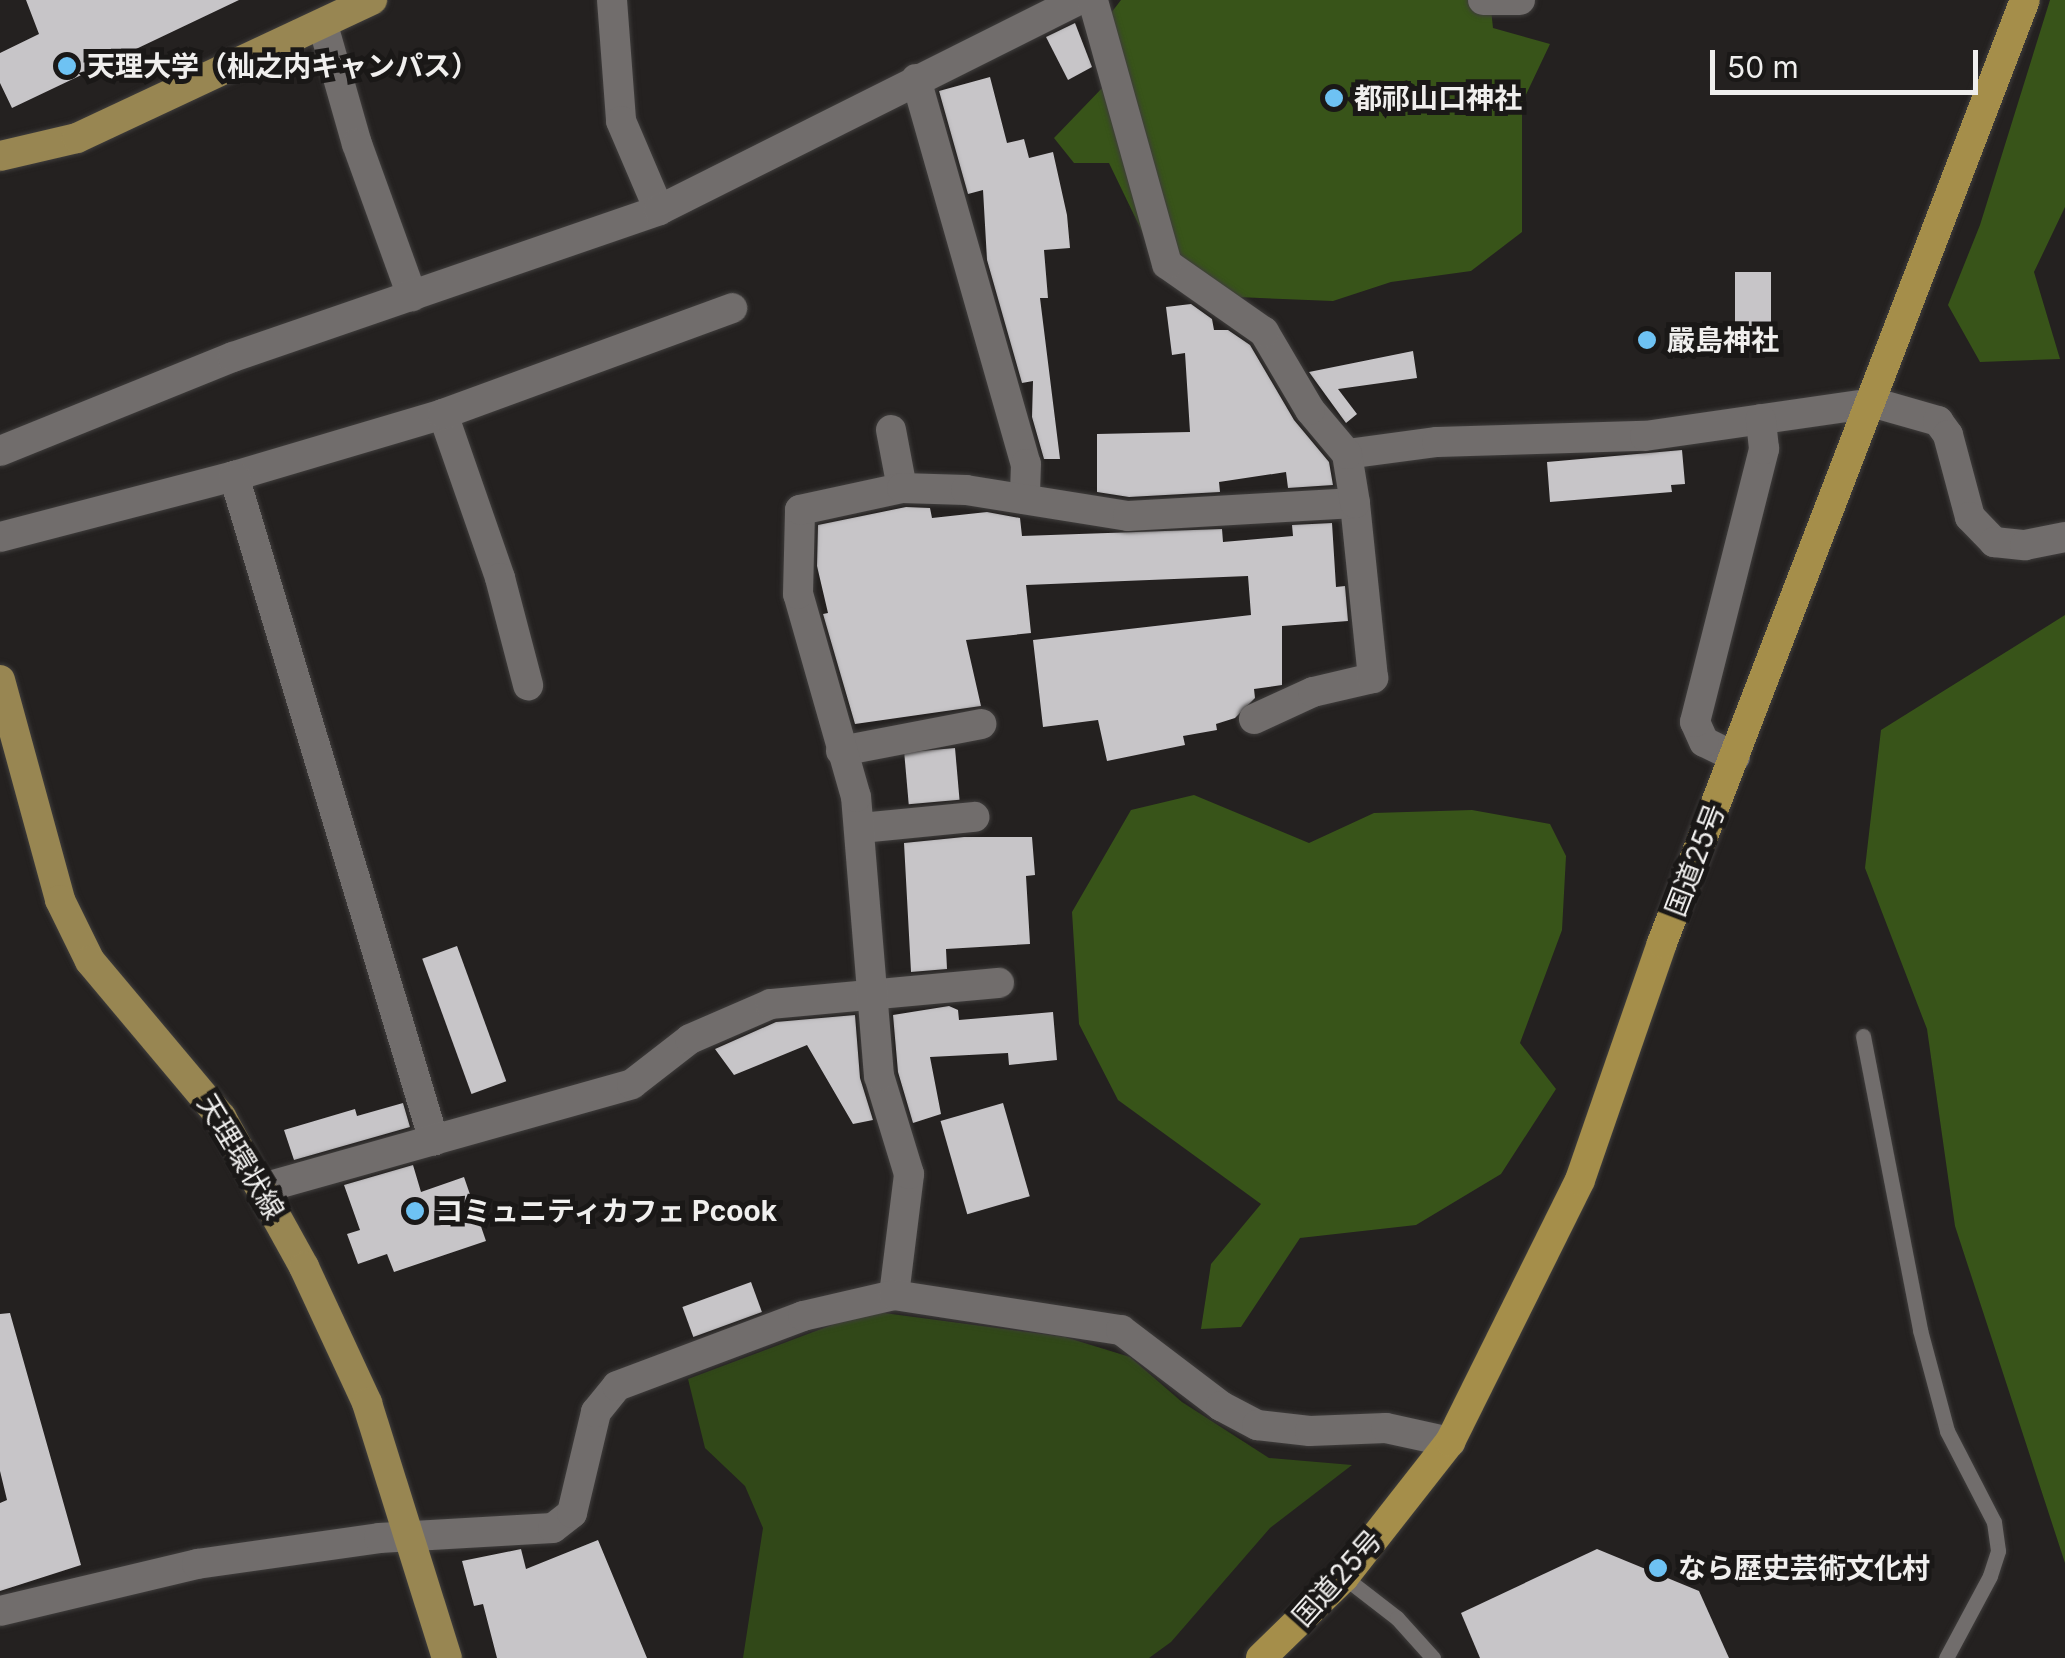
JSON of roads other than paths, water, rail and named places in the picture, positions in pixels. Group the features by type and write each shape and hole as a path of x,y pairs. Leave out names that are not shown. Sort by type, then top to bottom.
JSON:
{"highway":[{"name":"国道25号","path":"1261,1658 1344,1577 1450,1442 1580,1180 1735,757 1875,402 2025,0"}],"main road":[{"path":"0,156 63,144 372,0"},
{"name":"天理環状線","path":"0,680 60,900 90,961 200,1087 264,1188 367,1403 447,1658"}],"street":[{"path":"612,0 620,121 659,210"},
{"path":"0,451 234,358 659,210 1079,0"},
{"path":"1094,0 1167,264 1264,332 1310,410 1347,454 1373,678 1313,692 1254,719"},
{"path":"1483,0 1520,0"},
{"path":"323,24 357,144 412,296"},
{"path":"916,79 1026,464 1024,500"},
{"path":"0,537 234,476 443,414 732,308"},
{"path":"1347,454 1437,442 1645,436 1875,402 1938,420 1948,434 1970,518 1994,542 2025,545 2065,537"},
{"path":"443,414 500,578 528,686"},
{"path":"1735,757 1704,742 1695,722 1764,449 1762,420"},
{"path":"891,430 902,488"},
{"path":"234,476 434,1142"},
{"path":"894,1294 909,1174 879,1076 861,828 798,594 800,510 902,488 1024,500 1128,516 1355,503"},
{"path":"841,752 981,724"},
{"path":"861,828 974,817"},
{"path":"264,1188 632,1084 690,1039 771,1004 872,991 999,984"},
{"path":"0,1611 196,1564 410,1539 553,1528 572,1513 596,1412 617,1386 803,1316 894,1294 1121,1330 1221,1406 1257,1425 1310,1431 1386,1428 1450,1442"}],"lane":[{"path":"1863,1036 1929,1364 1948,1431 1994,1522 1998,1551 1990,1576 1946,1658"},
{"path":"1344,1577 1433,1658"}],"place":[{"name":"天理大学（杣之内キャンパス）","path":"67,66"},
{"name":"都祁山口神社","path":"1334,98"},
{"name":"嚴島神社","path":"1647,340"},
{"name":"コミュニティカフェ Pcook","path":"415,1211"},
{"name":"なら歴史芸術文化村","path":"1658,1568"}]}
